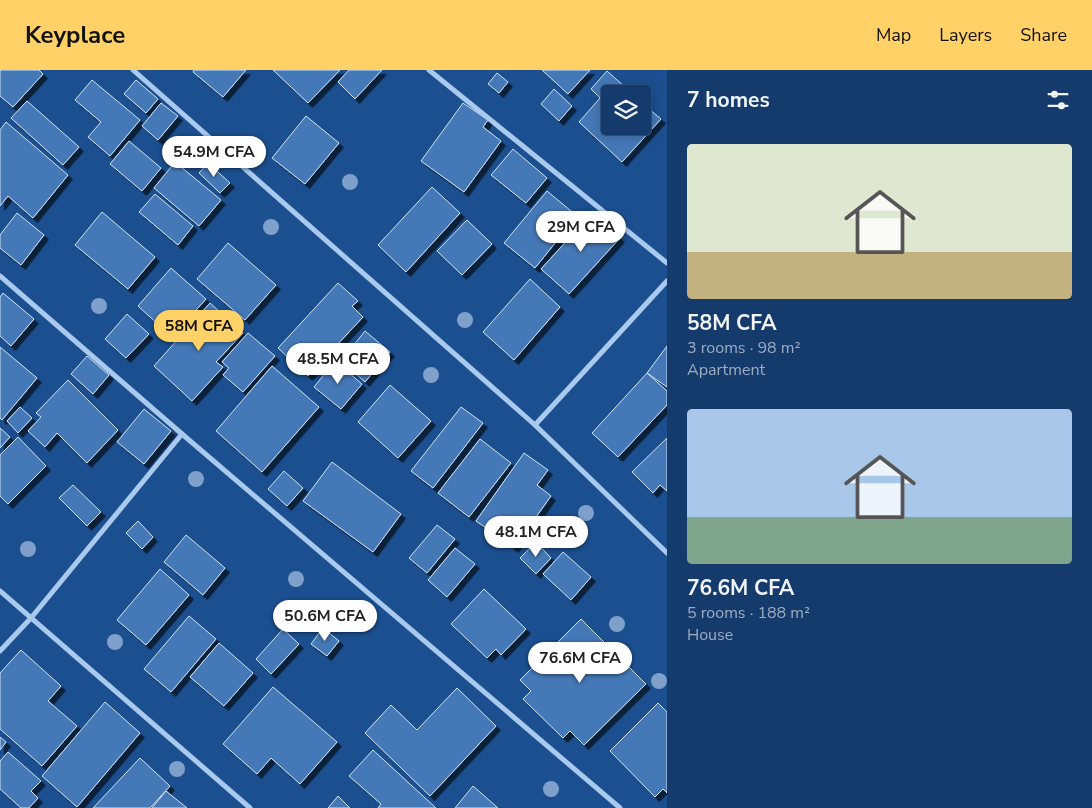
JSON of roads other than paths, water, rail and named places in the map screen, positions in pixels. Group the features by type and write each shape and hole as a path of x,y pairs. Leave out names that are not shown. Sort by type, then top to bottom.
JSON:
{"street":[{"path":"133,70 535,425 667,552"},
{"path":"429,70 667,263"},
{"path":"0,276 620,808"},
{"path":"535,425 667,281"},
{"path":"0,652 182,434"},
{"path":"0,591 250,808"}]}
